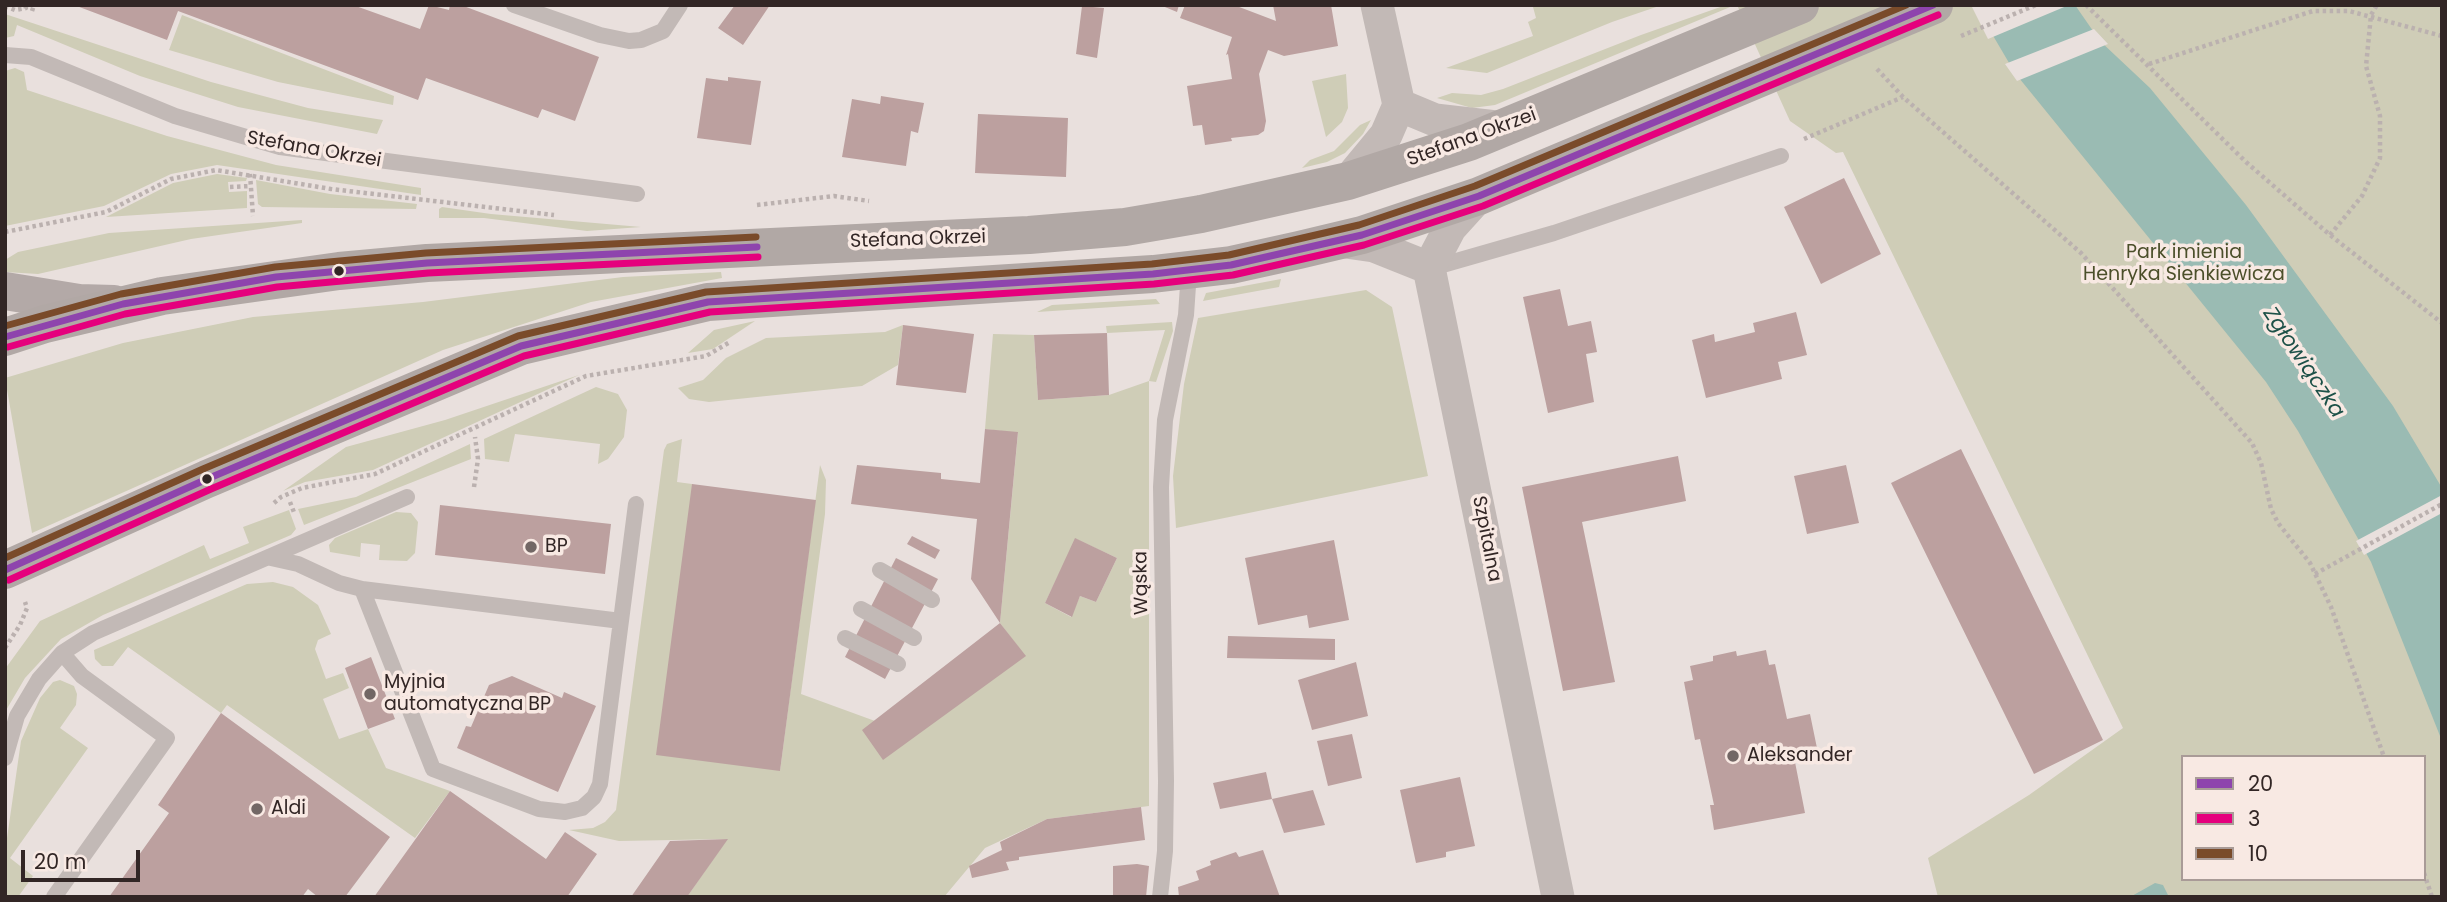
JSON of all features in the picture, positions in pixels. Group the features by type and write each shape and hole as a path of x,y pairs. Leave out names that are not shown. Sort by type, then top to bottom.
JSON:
{"main road":[{"name":"Stefana Okrzei","path":"5,337 123,304 276,277 427,263 1029,235 1125,227 1201,215 1348,181 1507,128 1800,5"},
{"path":"15,584 472,365 521,346 612,322 708,302 1189,271 1338,241 1479,197 1934,5"},
{"path":"5,291 79,303 123,304"}],"street":[{"path":"1348,181 1386,135 1399,105 1377,5"},
{"path":"1399,105 1445,122 1507,128"},
{"path":"1338,241 1374,246 1429,268 1450,228 1479,197"},
{"name":"Szpitalna","path":"1429,268 1553,895"}],"lane":[{"path":"514,5 600,35 629,41 641,40 663,31 680,5"},
{"name":"Stefana Okrzei","path":"5,55 31,58 175,116 280,147 637,194"},
{"path":"1429,268 1554,233 1781,156"},
{"name":"Wąska","path":"1160,897 1165,851 1166,781 1161,487 1165,420 1186,315 1189,271"},
{"path":"5,758 16,716 39,679 62,653 93,633 407,497"},
{"path":"362,589 433,769 551,812 582,808 594,797 600,784 636,504"},
{"path":"268,558 284,559 339,583 362,589 621,621"},
{"path":"880,570 932,600"},
{"path":"861,608 914,638"},
{"path":"845,638 898,664"},
{"path":"54,897 167,738 82,677 62,653"}],"path":[{"path":"5,6 15,10 26,8 25,5"},
{"path":"2086,5 2246,162 2330,235 2442,323"},
{"path":"2330,235 2362,196 2379,158 2380,116 2366,66 2371,15 2377,5"},
{"path":"2149,64 2313,10 2331,9 2371,15 2442,36"},
{"path":"1871,61 1903,97 2081,253 2252,443 2261,463 2271,509 2278,523 2298,545 2331,607 2383,755"},
{"path":"1813,134 1903,97"},
{"path":"250,174 253,216"},
{"path":"230,187 251,186"},
{"path":"274,503 281,496 302,488 375,474 586,376 685,359"},
{"path":"474,487 478,458 475,437"},
{"path":"290,502 296,519"},
{"path":"2315,574 2442,504"},
{"path":"5,649 27,608 15,584"},
{"path":"2426,879 2432,897"}],"green space":[{"path":"1662,5 1612,22 1487,73 1446,68 1533,36 1528,22 1536,18 1533,7"},
{"path":"1726,5 1735,5 1495,105 1472,108 1437,98 1452,93 1481,95 1503,89"},
{"name":"Park imienia Henryka Sienkiewicza","path":"1737,5 2442,5 2442,897 1938,897 1928,858 2029,795 2123,728 1843,152 1836,153 1790,121"},
{"path":"5,14 211,82 308,108 383,120 377,134 238,107 140,76 17,25 14,36 5,38"},
{"path":"182,15 394,96 393,105 278,82 169,50"},
{"path":"15,68 24,72 27,90 167,136 276,165 421,188 421,195 217,165 171,174 104,206 5,226 5,71"},
{"path":"1346,74 1348,108 1342,122 1326,137 1312,81"},
{"path":"1371,120 1363,134 1345,153 1327,162 1302,168 1310,160 1334,151 1360,125"},
{"path":"217,174 247,178 246,181 228,182 229,192 247,191 247,208 106,217 173,183"},
{"path":"256,180 330,194 417,204 416,209 262,207 258,204"},
{"path":"442,207 641,227 587,231 484,218 439,218 439,209"},
{"path":"302,220 302,223 191,239 38,274 5,272 5,260 18,252 109,233"},
{"path":"721,272 722,278 591,302 443,350 32,533 5,378 123,343 253,317 423,302 623,277"},
{"path":"1281,279 1279,287 1203,301 1206,293"},
{"path":"1366,290 1392,307 1428,476 1176,528 1173,476 1184,384 1198,318"},
{"path":"1156,299 1160,304 1037,312 1052,305"},
{"path":"755,321 713,349 688,353 714,330"},
{"path":"1172,322 1173,331 1156,382 1149,381 1165,330 1107,333 1106,326"},
{"path":"903,325 898,365 862,386 709,402 689,399 678,388 703,380 726,358 766,338 885,332"},
{"path":"993,334 1034,335 1038,400 1109,395 1149,381 1149,806 1047,819 985,848 944,897 687,897 727,839 619,841 569,830 593,828 605,822 616,810 664,450 667,444 682,439 677,482 692,484 780,771 820,465 826,480 825,514 801,694 875,721 1025,656 1000,623 1018,433 985,429","holes":["1076,539 1117,558 1096,602 1080,596 1071,617 1045,603"]},
{"path":"579,375 373,470 305,482 283,491 346,447 445,420"},
{"path":"596,387 618,394 627,410 624,437 608,459 598,464 600,444 515,434 509,462 485,459 484,439"},
{"path":"470,444 471,459 304,525 298,509 356,497"},
{"path":"289,510 296,529 291,535 103,615 61,639 25,678 5,712 5,669 40,621 204,545 210,559 249,543 243,527"},
{"path":"396,512 411,513 418,522 415,553 407,561 379,560 380,545 361,543 360,557 330,552 329,545 335,538"},
{"path":"273,582 293,587 318,605 331,634 318,640 315,649 326,679 343,673 349,688 323,699 339,739 368,729 386,768 450,791 415,838 227,705 221,713 128,647 113,666 102,666 95,659 94,650 247,584"},
{"path":"60,680 74,686 77,694 76,705 60,728 88,748 10,858 33,876 18,897 5,897 5,852 21,741 40,698 53,682"}],"water":[{"name":"Zgłowiączka","path":"1975,5 2075,5 2100,41 2150,88 2246,205 2393,406 2442,488 2442,741 2371,562 2298,431 2266,382 2015,73"},
{"path":"2155,883 2163,885 2169,897 2130,897"}],"pier":[{"path":"1971,5 2069,5 1988,39"},
{"path":"2094,29 2108,44 2017,81 2005,64"},
{"path":"2442,495 2442,513 2364,555 2356,541"}],"building":[{"path":"74,5 353,5 420,29 429,5 449,10 450,5 461,5 599,57 575,121 542,109 538,118 426,78 418,100 178,11 167,40"},
{"path":"735,5 770,5 743,45 718,28"},
{"path":"1160,5 1179,5 1177,12"},
{"path":"1185,5 1234,5 1276,21 1273,5 1331,5 1338,46 1284,56 1268,50 1259,74 1266,121 1264,131 1258,135 1205,145 1202,125 1193,126 1187,86 1232,79 1228,54 1226,55 1232,37 1180,18"},
{"path":"1082,6 1104,8 1097,58 1076,54"},
{"path":"728,77 761,81 751,145 697,138 706,78 728,81"},
{"path":"881,96 924,103 918,133 911,131 906,166 842,157 852,99 880,104"},
{"path":"978,114 1068,118 1066,177 975,173"},
{"path":"1844,178 1881,254 1821,284 1784,207"},
{"path":"1560,289 1568,326 1591,321 1597,352 1586,354 1594,402 1548,413 1523,297"},
{"path":"1796,312 1807,355 1778,362 1782,379 1706,398 1692,340 1714,334 1715,342 1755,332 1753,323"},
{"path":"903,325 974,334 966,393 896,385"},
{"path":"1107,333 1109,395 1038,400 1034,335"},
{"path":"985,429 1018,432 1000,623 971,579 977,519 851,504 857,465 941,473 941,479 980,483"},
{"path":"1961,449 2103,740 2034,774 1891,483"},
{"path":"1678,456 1686,501 1582,522 1615,682 1563,691 1522,487"},
{"path":"1846,465 1859,523 1807,534 1794,476"},
{"path":"692,484 816,500 780,771 656,755"},
{"path":"440,505 611,524 605,574 435,555"},
{"path":"912,536 940,550 935,559 907,544"},
{"path":"1075,538 1117,558 1096,602 1080,596 1072,617 1045,603"},
{"path":"1334,540 1349,620 1309,628 1307,615 1258,625 1245,558"},
{"path":"896,558 938,579 885,679 845,657"},
{"path":"1000,623 1026,656 883,760 862,730"},
{"path":"1228,636 1335,639 1335,660 1227,658"},
{"path":"1766,650 1769,665 1775,664 1787,719 1810,714 1818,753 1794,757 1805,813 1714,830 1710,805 1714,805 1700,739 1695,740 1684,682 1693,680 1690,666 1713,661 1713,656 1736,651 1737,656"},
{"name":"Myjnia automatyczna BP","path":"371,657 395,719 368,729 345,668"},
{"path":"1356,662 1368,716 1312,730 1298,680"},
{"path":"512,676 562,698 564,692 596,706 558,792 457,748 466,726 471,727 489,685"},
{"name":"Aldi","path":"221,713 390,837 345,897 318,897 308,889 302,897 109,897 169,813 158,805"},
{"path":"1352,734 1362,778 1328,786 1317,741"},
{"path":"1266,772 1272,799 1220,809 1213,783"},
{"path":"1460,777 1475,846 1446,852 1446,857 1416,863 1400,790"},
{"path":"1313,790 1325,825 1284,833 1272,799"},
{"path":"450,791 546,859 565,832 597,854 567,897 374,897"},
{"path":"1141,807 1145,840 1019,857 1019,860 1006,862 1009,870 972,878 969,866 1002,850 1000,842 1047,819"},
{"path":"728,839 687,897 631,897 670,841"},
{"path":"1263,850 1280,897 1179,897 1178,887 1199,880 1196,871 1211,865 1210,861 1236,852 1239,857"},
{"path":"1113,866 1149,866 1146,897 1113,897"}],"transit line":[{"name":"10","path":"5,558 203,469 518,336 706,292 1152,264 1229,255 1359,225 1475,186 1906,5"},
{"name":"20","path":"5,570 207,479 521,346 708,302 1153,274 1231,265 1362,235 1479,196 1933,5"},
{"name":"3","path":"9,580 211,489 524,356 710,312 1154,284 1233,275 1364,245 1483,206 1938,15"},
{"name":"10","path":"5,326 121,294 275,267 426,253 756,237"},
{"name":"20","path":"5,337 123,304 276,277 427,263 757,247"},
{"name":"3","path":"8,347 125,314 277,287 428,273 758,257"}],"place":[{"name":"BP","path":"531,547"},
{"name":"Myjnia automatyczna BP","path":"370,694"},
{"name":"Aleksander","path":"1733,756"},
{"name":"Aldi","path":"257,809"}]}
